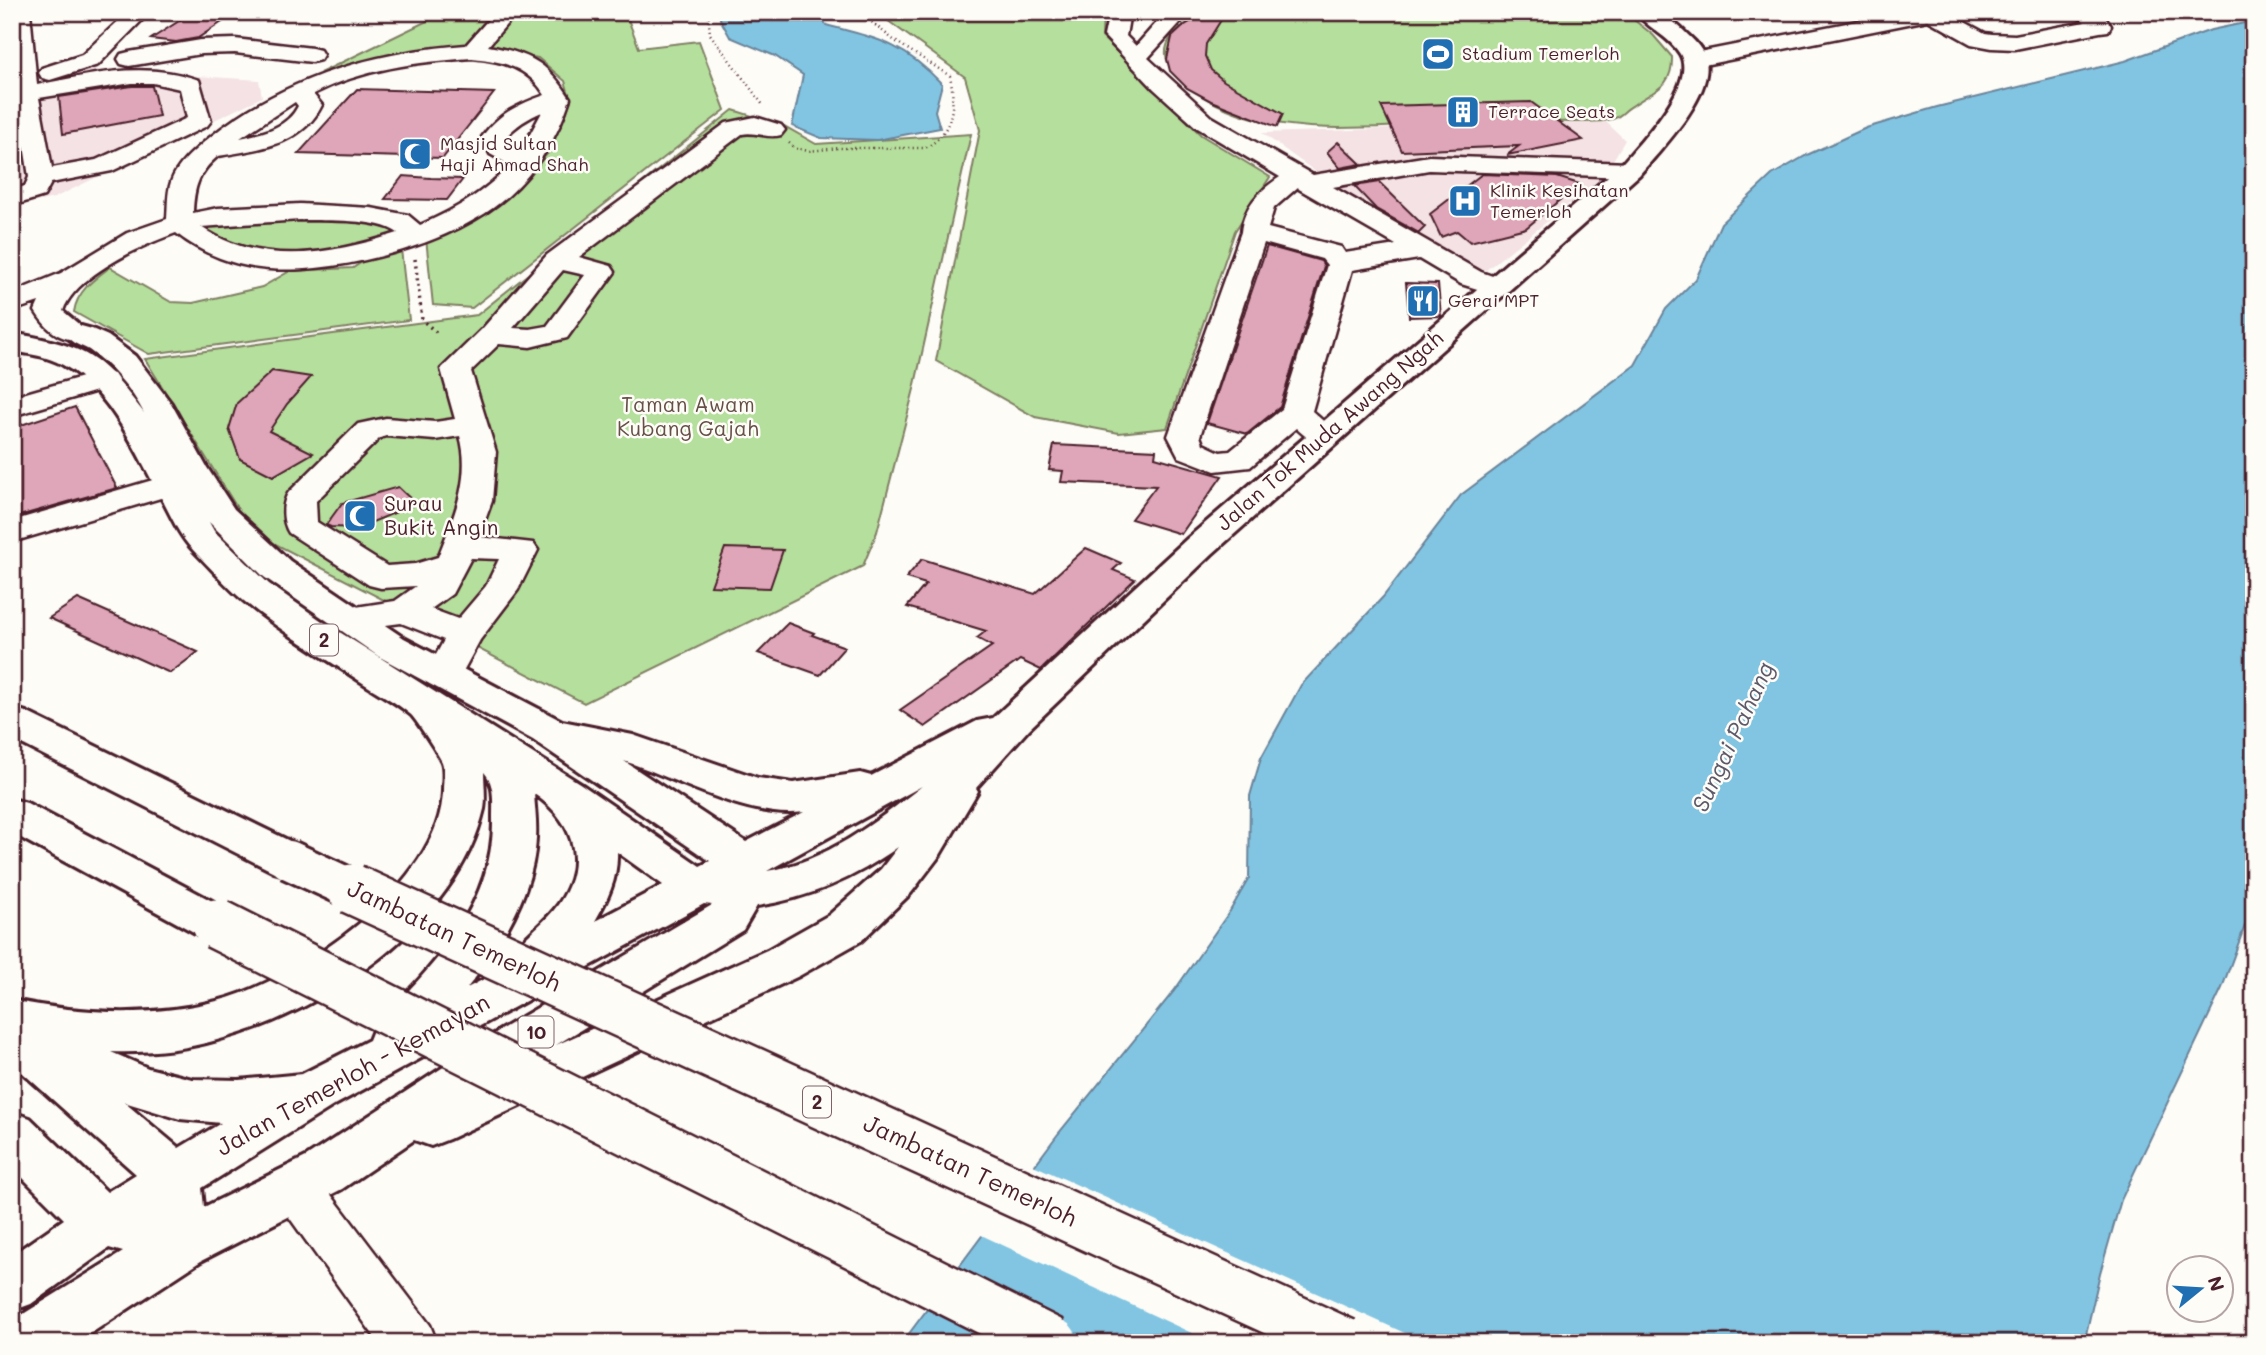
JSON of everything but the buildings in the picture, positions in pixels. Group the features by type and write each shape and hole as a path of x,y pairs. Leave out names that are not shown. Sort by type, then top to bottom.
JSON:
{"main road":[{"path":"1647,12 1682,43 1694,60"},
{"name":"Jalan Tok Muda Awang Ngah","path":"744,876 776,886 815,875 852,858 924,807 970,769 1015,719 1200,546 1494,286 1630,170 1656,141 1682,103 1694,71 1694,60"},
{"name":"2","path":"12,325 49,326 74,332 97,342 124,363 155,403 189,466 222,516 277,569 348,618"},
{"name":"2","path":"12,342 53,349 76,359 103,380 134,421 200,537 256,593 433,689 480,740 566,795 698,887"},
{"path":"12,1020 92,1032 134,1033 203,1023 244,1013 321,976 385,928 431,876 452,843 465,802 464,764 433,689 398,629"},
{"path":"433,689 547,730 632,750 755,793 793,798 840,793 897,780"},
{"name":"Jalan Tok Muda Awang Ngah","path":"744,876 897,780 1015,719"},
{"name":"Jambatan Temerloh","path":"12,722 289,860 1345,1343"},
{"path":"547,730 744,876"},
{"path":"368,1063 458,968 492,916 510,869 516,818 510,776 480,740"},
{"path":"310,1180 783,963 845,928 896,881 925,844 970,769"},
{"path":"486,1000 561,936 582,907 592,883 596,858 593,833 566,795"},
{"path":"12,814 217,924 1053,1343"},
{"path":"698,887 744,876"},
{"name":"10","path":"27,1343 182,1244 310,1180 517,1044 727,918 744,876"},
{"name":"Jalan Temerloh - Kemayan","path":"12,1286 103,1223 316,1091 698,887"},
{"path":"12,1026 99,1070 181,1098 268,1101 316,1091"},
{"path":"12,1035 175,1177 182,1244 103,1223 12,1134"}],"street":[{"path":"90,60 140,12"},
{"path":"472,51 508,12"},
{"path":"1120,12 1115,36 1123,48 1135,57 1164,89 1204,122 1471,278 1494,286"},
{"path":"1135,57 1146,51 1159,28 1180,12"},
{"path":"1694,60 1936,12"},
{"path":"1931,13 1979,39 2015,42 2099,26 2099,22 2083,12"},
{"path":"12,198 35,191 41,177 22,125 17,14"},
{"path":"21,86 90,60 139,58 201,47 235,47 312,55"},
{"path":"180,223 184,181 210,150 256,142 286,132 307,114 310,105 298,91 319,81 380,62 425,53 472,51 523,60 540,71 558,98"},
{"path":"21,86 138,75 175,77 191,85 199,121 103,166 41,177"},
{"path":"180,223 209,243 241,257 268,261 340,256 415,237 466,214 498,192 524,163 548,129 558,98"},
{"path":"524,163 499,149 494,137 501,125 515,115 558,98"},
{"path":"398,629 450,566 476,501 480,452 456,369 492,335 557,261 734,128 755,124 773,130"},
{"path":"1429,163 1460,186"},
{"path":"1254,232 1254,216 1271,194 1303,181 1429,163 1630,170"},
{"path":"12,303 71,279 136,239 180,223 260,213 335,213 399,221 415,237"},
{"path":"1340,265 1354,259 1423,250"},
{"path":"492,335 530,338 557,332 601,272 557,261"},
{"path":"71,279 49,311 55,321 74,332"},
{"path":"12,407 103,380"},
{"path":"433,689 464,635 502,590 450,566 418,575 382,577 301,526 300,499 369,431 386,428 435,431 473,425"},
{"path":"12,531 170,485"},
{"path":"348,618 398,629 464,635"},
{"path":"310,1180 411,1343"}],"lane":[{"path":"1254,232 1332,253 1340,265 1296,414 1239,460 1215,462 1190,450 1184,436 1254,232"},
{"path":"1296,414 1324,436"}],"path":[{"path":"708,12 710,34 761,99 773,130 795,148 808,151 841,148 925,148 935,145 949,126 955,92 950,76 895,41 859,12"},
{"path":"415,237 422,320 437,333"}],"shaded area":[{"path":"84,69 259,80 262,97 54,198 12,207 12,89"},
{"name":"Klinik Kesihatan Temerloh","path":"1606,122 1625,140 1603,177 1486,270 1463,265 1389,225 1262,133"}],"green space":[{"path":"876,12 1103,12 1102,37 1201,135 1270,177 1235,231 1167,428 1119,433 1035,417 936,361 980,130 965,77"},
{"path":"1209,12 1624,12 1653,35 1672,57 1671,67 1666,82 1661,87 1609,120 1350,128 1297,126 1239,114 1194,91 1177,77 1167,61 1167,44 1180,28"},
{"path":"626,14 639,48 699,41 725,110 472,308 433,305 426,238 507,198 550,151 571,101 565,81 538,58 486,49 509,21"},
{"path":"494,15 461,48 422,50 320,73 431,19"},
{"name":"Taman Awam Kubang Gajah","path":"733,110 784,126 816,144 971,134 914,389 877,532 863,566 584,703 252,532 145,359 477,315"},
{"path":"296,215 394,225 398,234 341,249 281,255 235,248 188,224"},
{"path":"401,249 409,320 149,354 74,312 82,292 110,267 171,302 193,303 262,287 290,271 353,268 365,260"}],"water":[{"path":"721,12 819,12 826,25 889,44 915,59 942,84 935,111 940,128 877,140 821,138 792,126 803,75 775,56 730,37 720,19"},
{"name":"Sungai Pahang","path":"2254,21 2254,901 2222,988 2121,1200 2084,1343 902,1343 1058,1134 1174,991 1230,911 1249,878 1250,796 1261,758 1301,685 1383,597 1461,495 1635,365 1666,309 1696,279 1721,223 1772,175 1807,155 1866,128 1937,107 2125,61 2211,30"}],"pier":[{"path":"1031,1164 1427,1343 1213,1343 979,1234"}],"place":[{"name":"Stadium Temerloh","path":"1438,54"},
{"name":"Terrace Seats","path":"1463,112"},
{"name":"Masjid Sultan Haji Ahmad Shah","path":"415,154"},
{"name":"Klinik Kesihatan Temerloh","path":"1465,201"},
{"name":"Gerai MPT","path":"1423,301"},
{"name":"Surau Bukit Angin","path":"360,516"}]}
